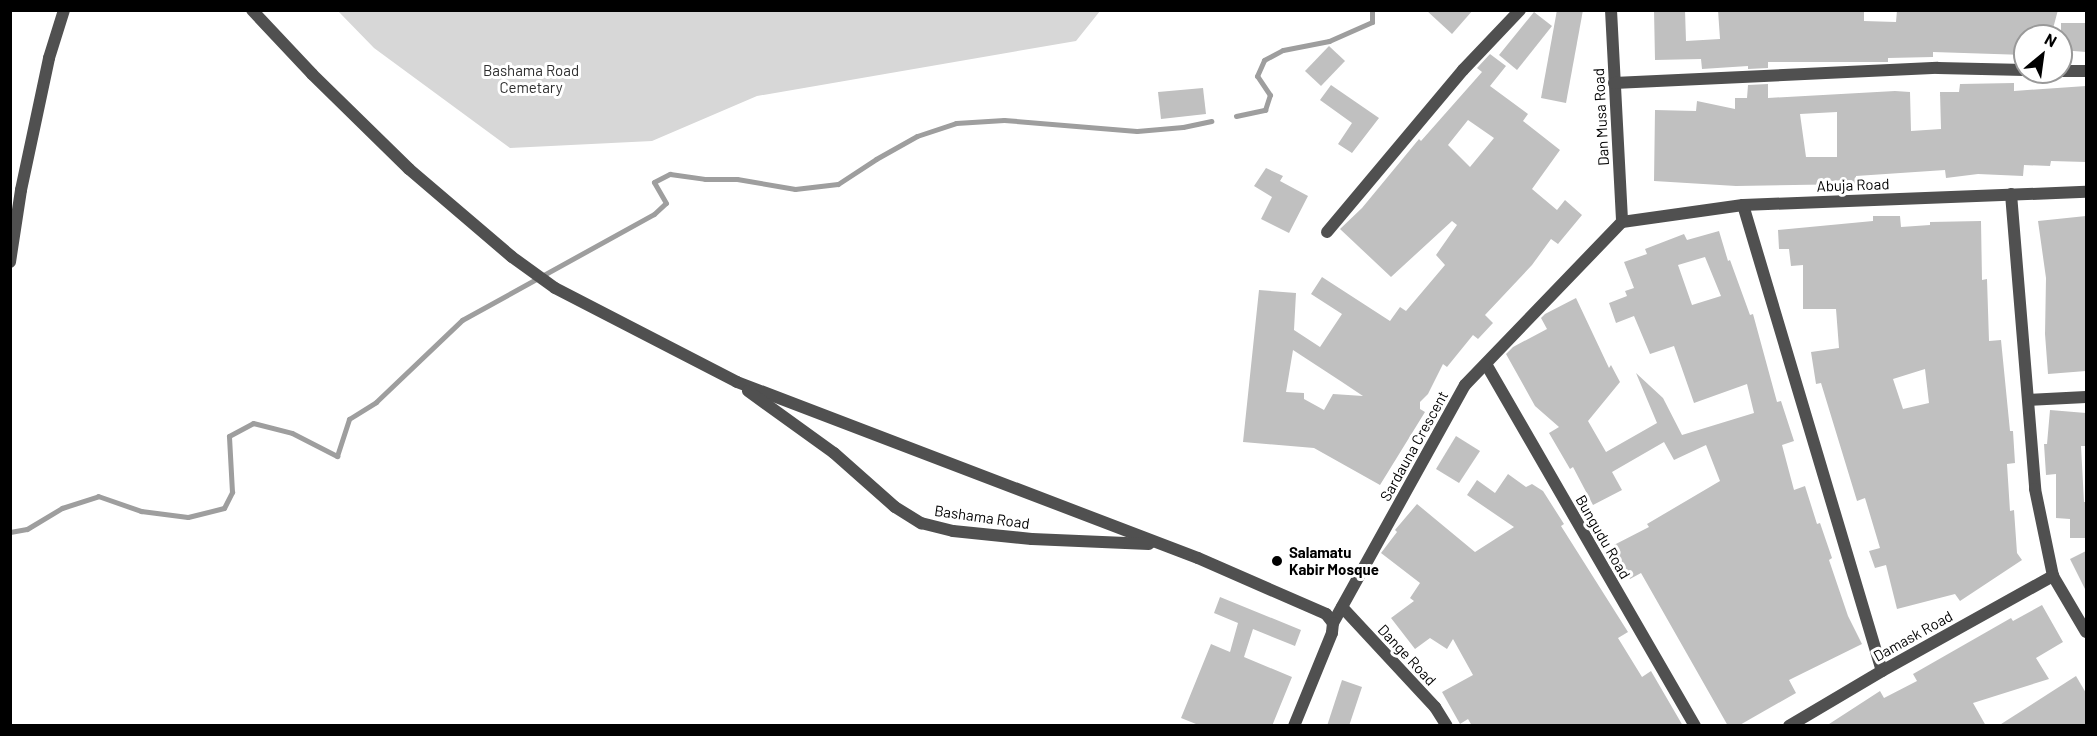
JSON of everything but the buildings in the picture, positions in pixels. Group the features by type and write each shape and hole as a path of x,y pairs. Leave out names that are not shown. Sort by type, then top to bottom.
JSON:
{"street":[{"path":"10,262 21,190 48,58 64,10"},
{"name":"Bashama Road","path":"252,10 312,74 409,169 512,257 555,288 737,382 1162,545 1326,614 1333,623"},
{"path":"1328,232 1463,70 1520,10"},
{"name":"Dan Musa Road","path":"1611,10 1622,222"},
{"path":"1614,83 1938,68 2013,70"},
{"name":"Abuja Road","path":"1622,222 1743,205 2086,192"},
{"path":"2011,194 2035,489 2053,576 2086,632"},
{"path":"1743,205 1882,670"},
{"name":"Sardauna Crescent","path":"1294,726 1332,633 1333,623 1465,386 1622,222"},
{"name":"Bungudu Road","path":"1486,364 1695,726"},
{"name":"Bashama Road","path":"737,382 834,453 895,507 921,523 953,531 1032,539 1162,545"},
{"path":"2029,400 2086,398"},
{"name":"Damask Road","path":"1790,726 1882,670 2053,576"},
{"name":"Dange Road","path":"1342,607 1435,707 1447,726"}],"green space":[{"name":"Bashama Road Cemetary","path":"338,11 1100,11 1076,41 757,96 652,141 510,148 374,48"}],"waterway":[{"path":"1236,116 1265,110 1270,95 1257,76 1264,60 1283,50 1329,41 1372,22 1372,10"},
{"path":"10,532 27,529 62,508 98,496 141,511 188,517 224,508 232,492 229,436 253,423 292,433 337,456 349,419 376,402 462,320 654,214 666,203 654,182 670,174 705,179 737,179 795,189 838,184 917,136 956,123 1004,120 1137,131 1183,127 1211,121"}],"place":[{"name":"Salamatu Kabir Mosque","path":"1277,561"}]}
